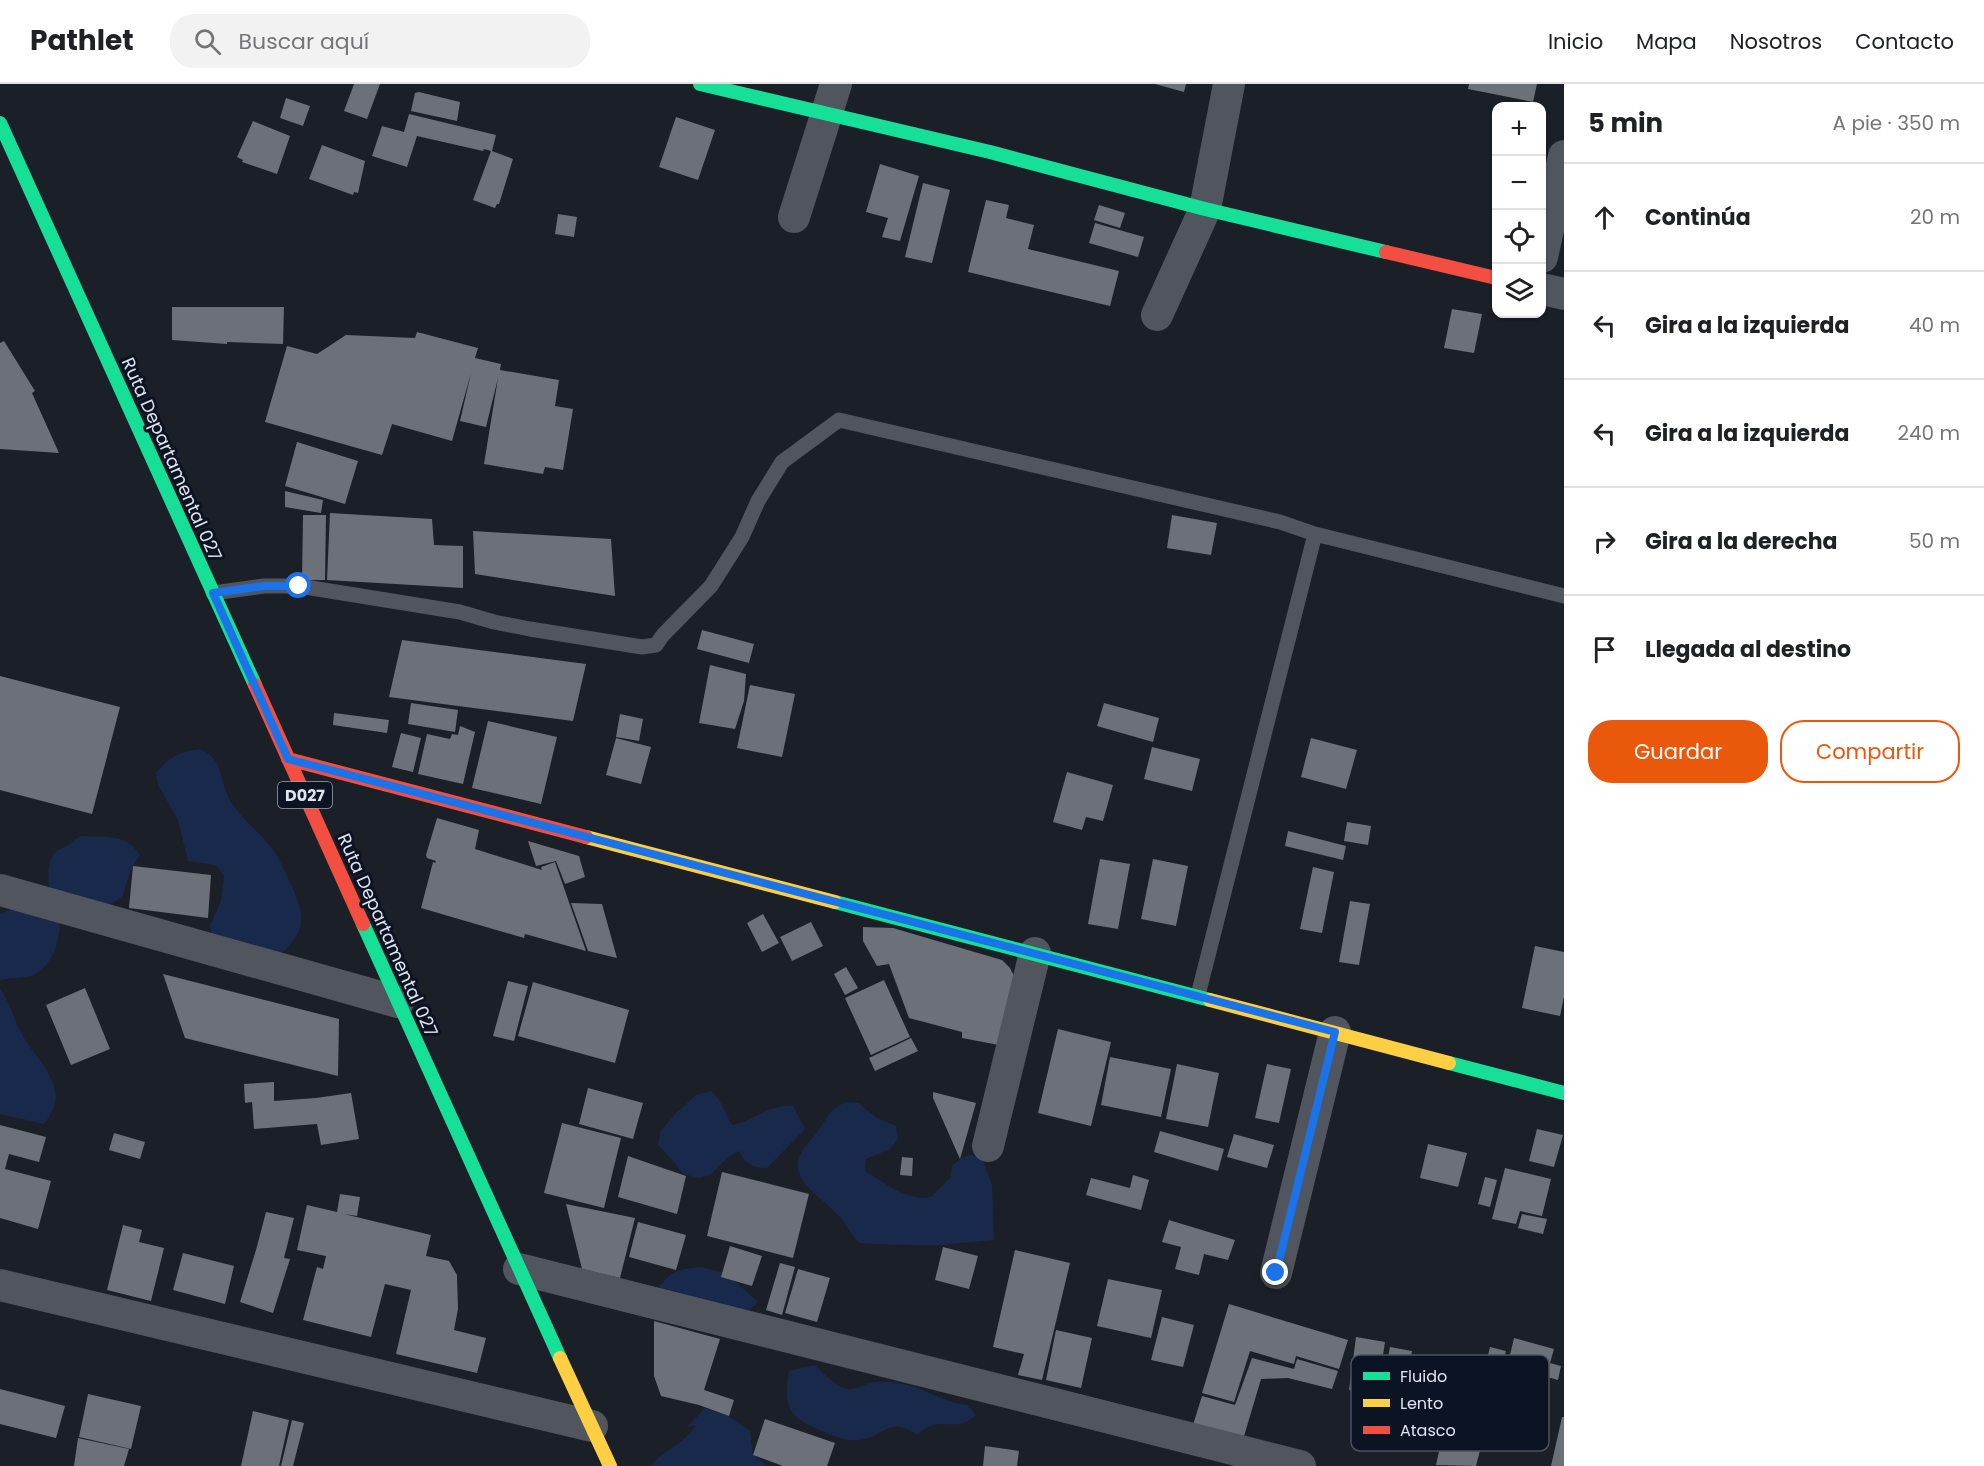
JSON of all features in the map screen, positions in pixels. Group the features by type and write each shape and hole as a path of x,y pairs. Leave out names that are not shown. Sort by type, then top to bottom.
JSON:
{"street":[{"path":"700,84 990,152 1205,209 1492,277"},
{"path":"794,217 836,84"},
{"path":"1157,315 1205,209 1229,84"},
{"name":"Ruta Departamental 027","path":"0,123 610,1466"},
{"path":"1546,239 1564,156"},
{"path":"1546,290 1564,294"},
{"path":"288,759 1198,995 1564,1093"},
{"path":"0,890 398,1002"},
{"path":"988,1146 1035,953"},
{"path":"1276,1273 1335,1032"},
{"path":"519,1269 1300,1466"},
{"path":"0,1285 591,1426"}],"lane":[{"path":"213,593 264,586 299,586 460,612 530,629 642,647 656,645 711,586 742,537 758,501 782,462 839,420 1280,522 1315,534 1564,596"},
{"path":"1198,995 1315,534"}],"shaded area":[{"path":"200,749 214,759 227,794 235,808 276,855 298,902 301,912 299,929 288,947 278,956 212,938 210,925 221,901 224,875 215,865 188,861 178,820 158,785 156,773 176,756"},
{"path":"83,836 122,840 140,855 131,869 123,895 118,900 106,905 49,888 51,858 59,850"},
{"path":"20,907 60,917 55,950 46,964 33,975 0,981 0,913"},
{"path":"0,989 20,1031 50,1075 54,1086 56,1098 53,1111 44,1124 0,1114"},
{"path":"711,1091 721,1103 732,1125 777,1107 793,1106 805,1129 767,1168 750,1164 739,1151 728,1157 710,1175 699,1178 683,1174 658,1145 660,1132 696,1095"},
{"path":"846,1102 858,1103 877,1118 896,1126 898,1139 890,1149 866,1159 865,1171 897,1191 919,1198 931,1197 950,1178 952,1166 960,1159 971,1154 983,1161 992,1185 994,1240 945,1245 859,1243 839,1216 811,1190 798,1170 799,1158 803,1150 832,1111"},
{"path":"701,1267 726,1273 758,1302 739,1319 658,1289 672,1274"},
{"path":"815,1365 832,1381 844,1388 854,1389 876,1382 907,1385 959,1404 968,1405 976,1415 963,1423 930,1426 917,1435 908,1429 893,1427 867,1438 854,1440 838,1437 797,1418 788,1405 789,1371"},
{"path":"705,1408 729,1416 750,1431 753,1455 768,1466 651,1466 691,1432 696,1425 687,1427"}],"building":[{"path":"354,84 380,84 367,119 344,111"},
{"path":"1155,84 1186,84 1184,92"},
{"path":"1469,84 1537,84 1533,102 1468,89"},
{"path":"415,93 460,102 457,121 411,111"},
{"path":"286,98 310,106 303,126 280,118"},
{"path":"409,114 496,135 492,151 513,159 499,204 495,208 473,200 491,151 417,136 407,167 372,156 382,126 404,132"},
{"path":"676,117 715,130 698,180 659,167"},
{"path":"253,121 290,136 277,174 242,162 243,160 237,157"},
{"path":"322,145 365,161 358,193 354,192 353,195 309,179"},
{"path":"880,164 919,176 900,241 882,237 888,218 866,212"},
{"path":"923,183 950,190 932,263 905,257"},
{"path":"986,200 1009,205 1006,218 1034,225 1028,249 1119,271 1110,306 968,272"},
{"path":"1099,205 1125,213 1120,228 1094,220"},
{"path":"558,214 577,217 574,237 555,234"},
{"path":"1095,223 1144,237 1138,257 1089,243"},
{"path":"172,307 284,307 283,344 227,342 227,344 172,340"},
{"path":"1452,309 1482,314 1474,353 1444,348"},
{"path":"417,332 478,348 475,358 501,364 500,370 559,380 555,406 573,409 563,470 545,467 543,474 484,464 498,378 486,427 460,421 471,373 452,441 392,424 382,455 265,422 287,346 317,354 346,335 415,338"},
{"path":"4,341 35,391 32,393 59,453 0,449 0,343"},
{"path":"297,442 358,461 345,504 285,486"},
{"path":"285,491 323,500 321,513 285,507"},
{"path":"330,513 432,519 434,545 463,546 463,588 327,580"},
{"path":"303,515 326,515 325,580 302,580"},
{"path":"1172,515 1217,523 1211,555 1167,548"},
{"path":"473,531 611,539 615,596 475,574"},
{"path":"702,630 754,644 749,663 697,649"},
{"path":"402,640 586,664 573,721 389,697"},
{"path":"710,665 746,674 744,701 735,729 699,723"},
{"path":"0,676 120,707 92,814 0,790"},
{"path":"750,685 795,694 782,757 737,748"},
{"path":"411,703 458,710 455,732 408,724"},
{"path":"1104,703 1159,718 1153,742 1097,726"},
{"path":"334,713 389,720 387,733 333,725"},
{"path":"620,714 643,719 639,741 616,737"},
{"path":"488,721 557,737 541,804 472,788"},
{"path":"460,726 475,732 463,784 418,774 427,734 450,739 452,734 458,735"},
{"path":"401,733 421,738 413,772 392,767"},
{"path":"616,738 651,747 641,784 606,775"},
{"path":"1311,738 1357,750 1346,789 1301,777"},
{"path":"1152,747 1200,759 1192,791 1144,779"},
{"path":"1067,772 1113,785 1103,821 1086,817 1082,830 1053,822"},
{"path":"437,818 479,830 475,849 542,870 541,867 555,862 586,951 525,934 524,938 421,908 433,862 436,861 427,858 426,855"},
{"path":"1347,822 1371,826 1368,845 1344,841"},
{"path":"1288,831 1346,846 1343,860 1285,846"},
{"path":"528,841 579,856 585,877 565,884 556,861 536,866"},
{"path":"1100,859 1130,864 1118,929 1088,924"},
{"path":"1153,859 1188,866 1176,926 1141,919"},
{"path":"133,866 211,875 208,918 129,908"},
{"path":"1313,867 1334,872 1322,933 1300,929"},
{"path":"1350,901 1370,904 1359,965 1339,962"},
{"path":"571,903 602,904 617,958 588,951"},
{"path":"763,914 779,943 762,952 747,923"},
{"path":"811,922 823,946 792,961 780,937"},
{"path":"863,927 893,928 1002,960 1010,968 1016,980 1004,1046 962,1038 962,1032 909,1018 889,964 877,966 863,941"},
{"path":"1535,946 1564,952 1564,997 1560,1016 1522,1008"},
{"path":"846,967 858,988 845,995 834,974"},
{"path":"163,974 339,1019 338,1076 185,1038"},
{"path":"884,980 910,1037 871,1055 845,998"},
{"path":"508,981 528,986 514,1041 493,1036"},
{"path":"533,982 629,1010 615,1063 518,1036"},
{"path":"85,988 110,1049 71,1065 46,1005"},
{"path":"1058,1029 1111,1042 1091,1126 1038,1113"},
{"path":"911,1038 918,1051 875,1071 869,1058"},
{"path":"1110,1057 1171,1069 1161,1117 1101,1105"},
{"path":"1177,1064 1219,1073 1208,1127 1166,1119"},
{"path":"1267,1064 1291,1069 1279,1123 1255,1118"},
{"path":"274,1082 274,1101 351,1093 359,1139 321,1145 317,1124 254,1129 252,1102 245,1103 244,1084"},
{"path":"588,1088 643,1103 633,1139 579,1124"},
{"path":"933,1092 976,1103 960,1159 933,1098"},
{"path":"562,1123 621,1138 604,1208 544,1193"},
{"path":"0,1125 46,1137 39,1162 9,1154 5,1169 51,1181 38,1229 0,1218"},
{"path":"1537,1129 1563,1135 1554,1167 1529,1161"},
{"path":"1160,1131 1224,1149 1218,1171 1154,1152"},
{"path":"114,1133 145,1142 140,1159 109,1150"},
{"path":"1234,1134 1274,1145 1267,1168 1227,1157"},
{"path":"1428,1144 1467,1153 1458,1187 1420,1178"},
{"path":"628,1156 686,1176 677,1214 618,1197"},
{"path":"902,1157 913,1158 912,1176 900,1175"},
{"path":"1505,1168 1551,1179 1542,1216 1520,1211 1516,1224 1492,1219"},
{"path":"722,1172 809,1194 793,1258 707,1236"},
{"path":"1133,1175 1149,1180 1141,1210 1086,1195 1091,1178 1130,1188"},
{"path":"1485,1177 1497,1180 1490,1207 1478,1204"},
{"path":"340,1194 360,1197 357,1216 344,1214 431,1235 426,1256 449,1261 457,1275 458,1309 454,1330 486,1338 477,1373 396,1354 411,1290 385,1284 371,1337 303,1320 317,1267 323,1269 326,1256 297,1250 307,1205 337,1212"},
{"path":"566,1204 635,1218 620,1278 582,1269"},
{"path":"266,1212 294,1218 284,1258 290,1259 273,1313 240,1302"},
{"path":"1522,1214 1547,1219 1543,1234 1518,1228"},
{"path":"1169,1220 1235,1240 1228,1260 1204,1254 1199,1275 1175,1269 1181,1247 1162,1242"},
{"path":"638,1222 686,1235 676,1270 629,1257"},
{"path":"123,1225 142,1230 139,1242 164,1248 151,1301 107,1290"},
{"path":"730,1246 762,1256 752,1286 721,1277"},
{"path":"943,1247 978,1256 969,1289 935,1280"},
{"path":"1015,1250 1070,1263 1042,1380 1018,1375 1024,1354 993,1347"},
{"path":"183,1253 234,1266 225,1304 173,1290"},
{"path":"780,1263 795,1267 782,1315 766,1310"},
{"path":"798,1269 830,1278 817,1322 785,1313"},
{"path":"1108,1279 1162,1290 1151,1338 1097,1326"},
{"path":"1229,1304 1348,1340 1339,1369 1296,1356 1294,1364 1250,1351 1234,1402 1202,1393"},
{"path":"1162,1317 1194,1325 1183,1367 1151,1360"},
{"path":"654,1321 720,1339 704,1390 734,1400 729,1416 699,1405 661,1396 654,1376"},
{"path":"1056,1330 1092,1338 1081,1388 1046,1380"},
{"path":"1356,1337 1385,1342 1383,1355 1354,1355"},
{"path":"1514,1338 1554,1349 1550,1363 1561,1366 1558,1380 1549,1378 1549,1355 1510,1355"},
{"path":"1390,1347 1412,1351 1411,1355 1388,1355"},
{"path":"1490,1347 1506,1351 1505,1355 1488,1355"},
{"path":"1252,1358 1294,1369 1297,1359 1338,1371 1332,1389 1288,1378 1261,1379 1242,1443 1192,1428 1202,1396 1235,1405"},
{"path":"0,1389 65,1406 56,1438 0,1424"},
{"path":"88,1394 141,1406 131,1449 79,1437"},
{"path":"253,1411 289,1420 279,1466 241,1466"},
{"path":"1562,1417 1564,1417 1564,1466 1551,1466"},
{"path":"765,1419 835,1443 827,1466 783,1466 753,1455"},
{"path":"292,1420 304,1423 293,1466 281,1466"},
{"path":"78,1438 129,1449 124,1466 74,1466"},
{"path":"985,1446 1019,1451 1017,1466 983,1466"},
{"path":"1439,1451 1480,1451 1476,1466 1436,1465"}],"traffic: fast":[{"path":"700,84 990,152 1205,209 1386,252"},
{"path":"0,123 255,685"},
{"path":"835,902 1210,1000"},
{"path":"363,924 560,1358"},
{"path":"1449,1063 1564,1093"}],"traffic: slow":[{"path":"586,837 835,902"},
{"path":"1210,1000 1449,1063"},
{"path":"560,1358 610,1466"}],"traffic: jam":[{"path":"1386,252 1492,277"},
{"path":"255,685 363,924"},
{"path":"288,759 586,837"}],"route":[{"path":"299,586 264,586 213,593 288,759 1335,1032 1276,1273"}]}
